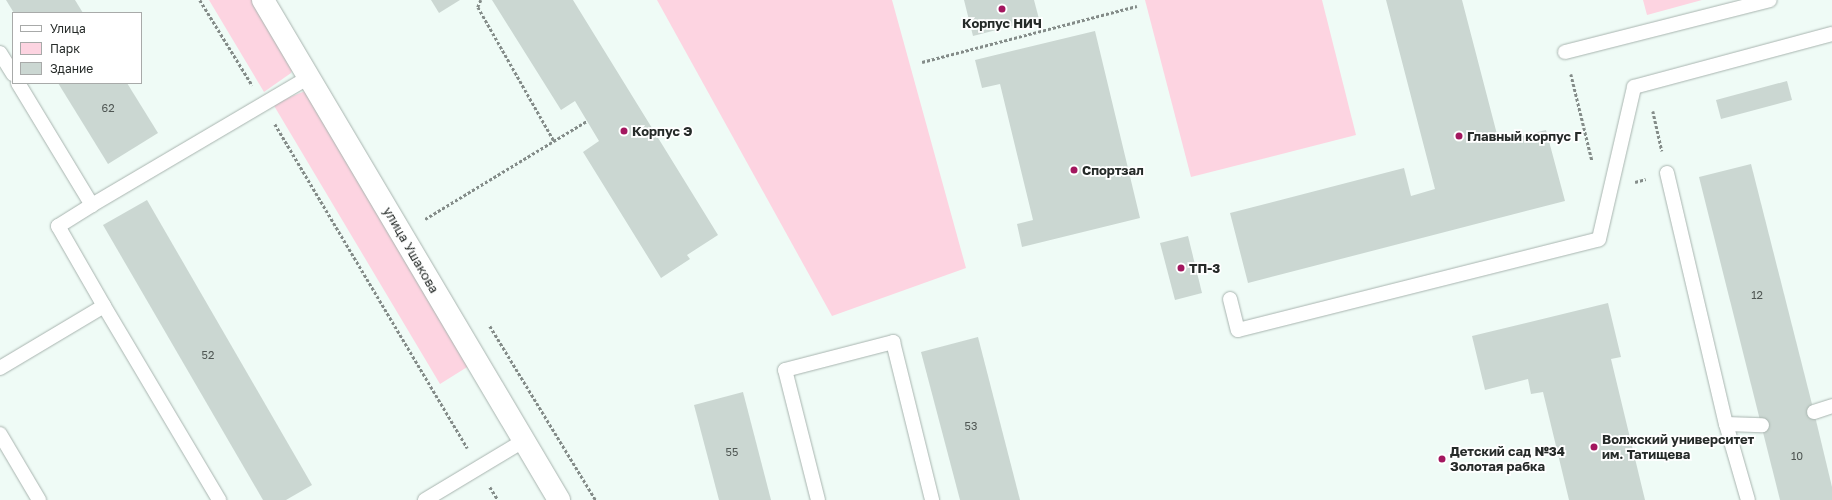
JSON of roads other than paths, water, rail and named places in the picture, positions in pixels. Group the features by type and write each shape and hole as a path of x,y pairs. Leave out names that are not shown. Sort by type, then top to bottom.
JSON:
{"street":[{"name":"улица Ушакова","path":"263,0 559,500"}],"lane":[{"path":"1565,52 1770,0"},
{"path":"1230,300 1238,330 1599,238 1634,87 1832,34"},
{"path":"0,53 12,72"},
{"path":"219,500 58,226 262,103 309,77"},
{"path":"19,84 92,205"},
{"path":"1667,173 1726,424 1748,500"},
{"path":"0,368 104,306"},
{"path":"818,500 785,370 893,342 932,500"},
{"path":"1814,412 1832,406"},
{"path":"1726,424 1762,425"},
{"path":"0,434 39,500"},
{"path":"425,500 523,441"}],"place":[{"name":"Корпус НИЧ","path":"1002,9"},
{"name":"Корпус Э","path":"624,131"},
{"name":"Главный корпус Г","path":"1459,136"},
{"name":"Спортзал","path":"1074,170"},
{"name":"ТП-3","path":"1181,268"},
{"name":"Волжский университет им. Татищева","path":"1594,447"},
{"name":"Детский сад №34 Золотая рабка","path":"1442,459"}]}
